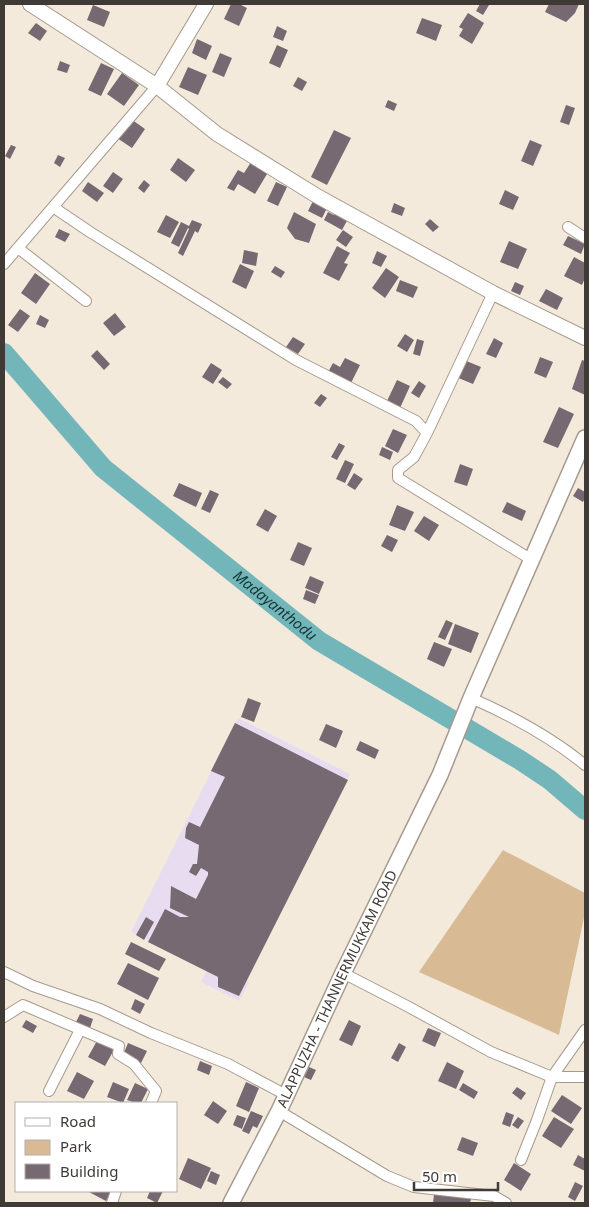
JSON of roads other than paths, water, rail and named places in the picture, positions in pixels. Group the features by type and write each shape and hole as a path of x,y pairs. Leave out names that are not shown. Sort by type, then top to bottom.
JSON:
{"main road":[{"path":"30,4 157,86 217,134 317,196 493,294 585,338"},
{"path":"157,86 206,4"},
{"path":"470,702 585,438"},
{"name":"ALAPPUZHA - THANNERMUKKAM ROAD","path":"232,1203 279,1111 343,973 440,775 470,702"}],"street":[{"path":"4,264 157,86"},
{"path":"53,206 90,232 296,360 416,421 427,433"},
{"path":"568,227 585,238"},
{"path":"18,248 86,300"},
{"path":"493,294 427,433 414,457 398,470 398,478 532,560"},
{"path":"470,702 517,719 585,765"},
{"path":"4,972 33,986 100,1009 151,1033 228,1064 286,1095"},
{"path":"343,973 491,1052 552,1077 585,1077"},
{"path":"4,1017 23,1005 119,1046 118,1054 134,1064 156,1091 151,1102"},
{"path":"49,1091 80,1030"},
{"path":"521,1160 552,1077 585,1030"},
{"path":"279,1111 387,1176 414,1187 494,1196 506,1203"}],"waterway":[{"name":"Madayanthodu","path":"4,353 103,468 319,641 520,760 550,780 585,810"}]}
